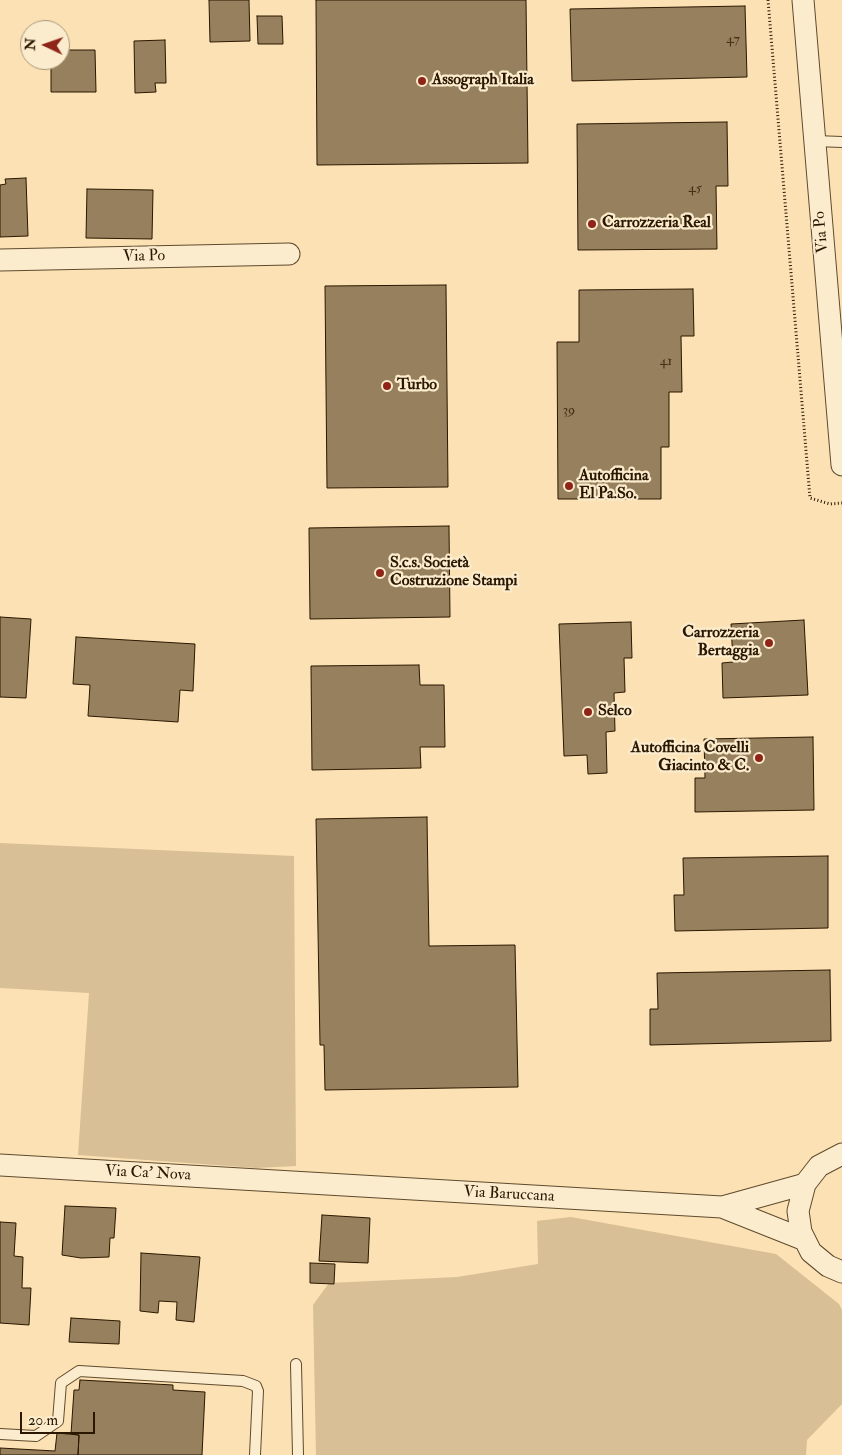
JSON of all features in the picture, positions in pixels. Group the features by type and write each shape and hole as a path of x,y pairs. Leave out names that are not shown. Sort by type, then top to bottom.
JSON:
{"street":[{"name":"Via Po","path":"803,0 842,465"},
{"name":"Via Po","path":"0,260 288,254"},
{"path":"842,1154 819,1166 805,1184 798,1211 801,1232 805,1240 817,1256 828,1266 842,1272"},
{"name":"Via Ca' Nova","path":"0,1164 297,1182"},
{"name":"Via Baruccana","path":"297,1182 722,1207 805,1240"},
{"name":"Via Baruccana","path":"722,1207 805,1184"}],"lane":[{"path":"814,141 842,142"},
{"path":"296,1364 298,1455"},
{"path":"0,1434 36,1436 58,1421 61,1383 79,1371 243,1381 256,1386 258,1391 255,1455"}],"path":[{"path":"768,0 810,498 830,504 842,504"}],"shaded area":[{"path":"0,843 294,856 296,1166 256,1168 78,1155 89,993 0,988"},
{"path":"571,1217 776,1254 839,1304 842,1310 842,1404 807,1440 806,1455 316,1455 313,1305 329,1283 457,1277 538,1264 537,1221"}],"building":[{"path":"209,0 249,0 250,41 210,42"},
{"name":"Assograph Italia","path":"316,0 526,0 528,163 317,165"},
{"path":"745,6 747,77 572,81 570,9"},
{"path":"257,16 282,16 283,44 258,44"},
{"path":"165,40 166,83 155,83 156,92 135,93 134,41"},
{"path":"70,50 95,50 96,92 51,92 51,70 70,70"},
{"path":"727,122 728,186 716,186 717,249 578,250 577,124"},
{"path":"26,178 28,236 0,237 0,185 6,184 5,179"},
{"path":"87,189 153,190 152,239 86,238"},
{"name":"Turbo","path":"446,285 448,487 327,488 325,286"},
{"path":"693,289 694,336 681,336 682,392 669,392 669,447 661,447 661,499 558,499 557,342 579,342 579,290"},
{"name":"S.c.s. Società Costruzione Stampi","path":"449,526 450,617 310,619 309,528"},
{"path":"0,617 31,619 26,698 0,697"},
{"name":"Carrozzeria Bertaggia","path":"804,620 808,695 723,698 722,663 733,662 731,624"},
{"name":"Selco","path":"631,622 632,658 624,658 625,692 614,693 615,731 606,732 607,773 588,774 587,755 564,756 559,624"},
{"path":"76,637 195,644 193,691 180,690 178,722 88,716 90,685 73,684"},
{"path":"419,665 420,685 444,685 445,747 420,747 421,768 312,770 311,666"},
{"name":"Autofficina Covelli Giacinto & C.","path":"813,737 814,810 695,812 695,778 705,778 704,739"},
{"path":"427,817 429,946 515,945 518,1087 325,1090 324,1045 320,1045 316,819"},
{"path":"828,856 828,928 675,931 674,895 684,895 683,858"},
{"path":"830,970 831,1041 650,1045 650,1009 658,1009 657,973"},
{"path":"65,1206 116,1208 114,1238 110,1238 109,1257 81,1258 62,1255"},
{"path":"322,1215 370,1218 368,1263 319,1261"},
{"path":"0,1222 16,1223 14,1256 23,1257 22,1288 31,1288 29,1325 0,1323"},
{"path":"141,1253 200,1257 194,1322 176,1320 177,1302 159,1301 158,1313 140,1311"},
{"path":"310,1263 335,1264 334,1284 310,1283"},
{"path":"71,1318 120,1321 119,1344 69,1342"},
{"path":"80,1380 173,1385 173,1390 205,1392 202,1455 78,1455 79,1435 71,1434 74,1390 79,1390"},
{"path":"57,1433 79,1435 78,1455 0,1455 0,1448 55,1451"}],"place":[{"name":"Assograph Italia","path":"422,81"},
{"name":"Carrozzeria Real","path":"592,224"},
{"name":"Turbo","path":"387,386"},
{"name":"Autofficina El Pa.So.","path":"569,486"},
{"name":"S.c.s. Società Costruzione Stampi","path":"380,573"},
{"name":"Carrozzeria Bertaggia","path":"769,643"},
{"name":"Selco","path":"588,712"},
{"name":"Autofficina Covelli Giacinto & C.","path":"759,758"}]}
